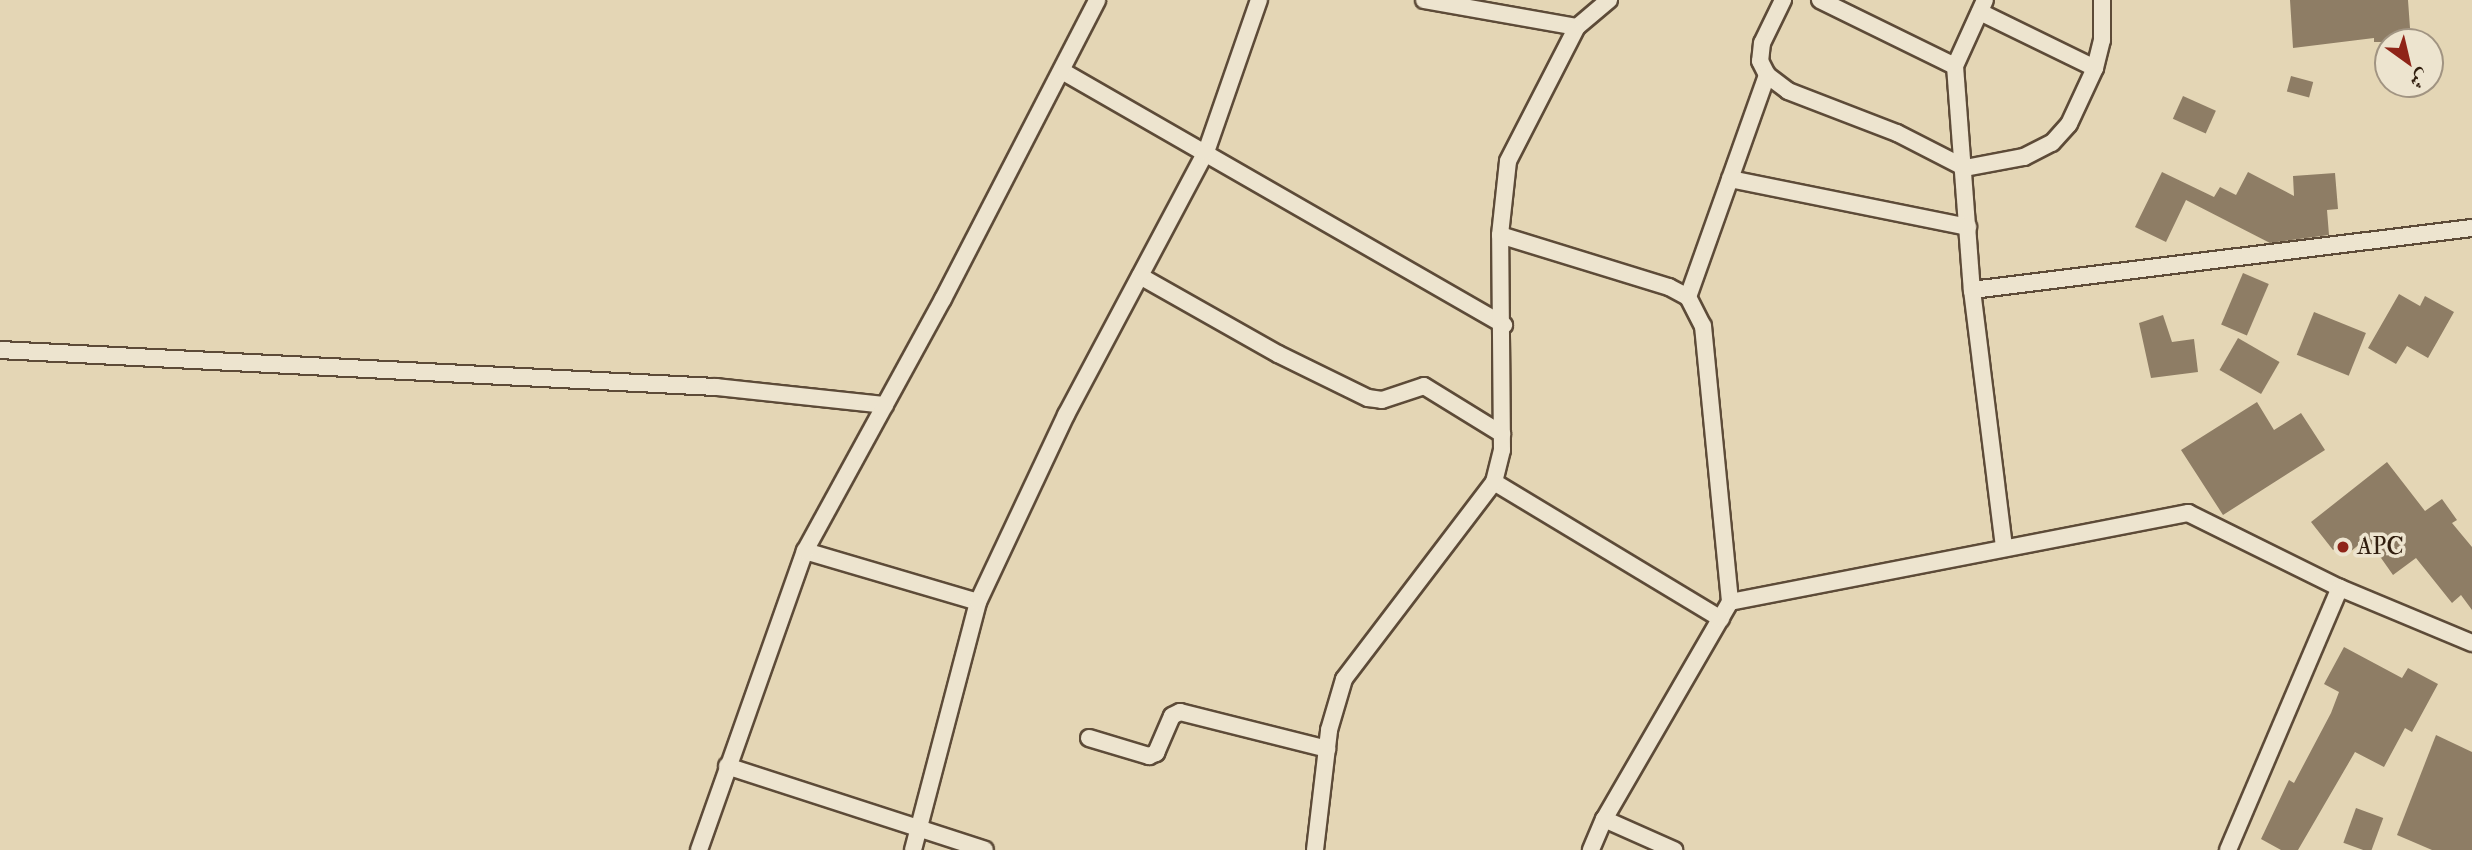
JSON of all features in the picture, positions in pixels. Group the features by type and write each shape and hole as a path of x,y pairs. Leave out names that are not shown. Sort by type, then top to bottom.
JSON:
{"street":[{"path":"699,850 805,551 885,405 1097,0"},
{"path":"913,850 978,602 1066,415 1206,152 1259,0"},
{"path":"1424,0 1577,27"},
{"path":"1315,850 1327,749 1344,679 1494,482 1502,434 1504,325 1500,235 1508,161 1577,27 1609,0"},
{"path":"1783,0 1762,43 1759,61 1767,75 1788,91 1910,138 1965,168 2024,157 2052,142 2069,124 2095,68 2102,40 2102,0"},
{"path":"1824,1 1955,66"},
{"path":"2004,548 1972,290 1965,168 1955,66 1982,6 2095,68"},
{"path":"1062,71 1504,325"},
{"path":"1688,298 1767,75"},
{"path":"1730,179 1968,227"},
{"path":"1972,290 2472,228"},
{"path":"1500,235 1688,298 1703,326 1730,601 1604,819 1591,850"},
{"path":"1140,276 1278,354 1368,398 1382,400 1424,386 1502,434"},
{"path":"0,350 660,383 885,405"},
{"path":"1494,482 1721,619"},
{"path":"1730,601 2188,513 2340,588 2472,643"},
{"path":"805,551 978,602"},
{"path":"2228,850 2340,588"},
{"path":"1089,737 1149,756 1156,753 1172,716 1180,712 1327,749"},
{"path":"727,766 919,831 985,850"},
{"path":"1604,819 1674,850"}],"building":[{"path":"2290,0 2408,0 2410,28 2374,28 2374,38 2293,48"},
{"path":"2291,76 2313,82 2309,97 2287,91"},
{"path":"2183,96 2216,111 2206,133 2173,119"},
{"path":"2162,172 2214,197 2220,187 2236,195 2248,172 2294,196 2293,176 2335,173 2338,209 2327,210 2329,235 2270,243 2186,200 2166,242 2135,227"},
{"path":"2243,273 2269,284 2247,335 2221,325"},
{"path":"2399,294 2420,306 2425,296 2454,312 2428,358 2407,346 2396,364 2368,348"},
{"path":"2314,312 2366,333 2349,376 2297,355"},
{"path":"2163,315 2172,342 2194,339 2198,372 2151,378 2139,323"},
{"path":"2238,338 2280,362 2261,394 2220,370"},
{"path":"2257,402 2274,430 2301,413 2325,450 2223,515 2181,450"},
{"path":"2387,462 2425,511 2442,499 2457,520 2452,523 2472,547 2472,610 2461,595 2452,603 2416,558 2393,575 2367,538 2350,552 2342,543 2333,550 2311,522"},
{"path":"2344,647 2402,678 2408,668 2438,684 2412,732 2405,728 2384,767 2355,752 2298,850 2281,850 2261,839 2289,780 2294,783 2331,713 2339,692 2324,684"},
{"path":"2436,735 2472,752 2472,850 2432,850 2397,835"},
{"path":"2356,808 2383,818 2372,850 2343,843"}],"place":[{"name":"APC","path":"2343,547"}]}
